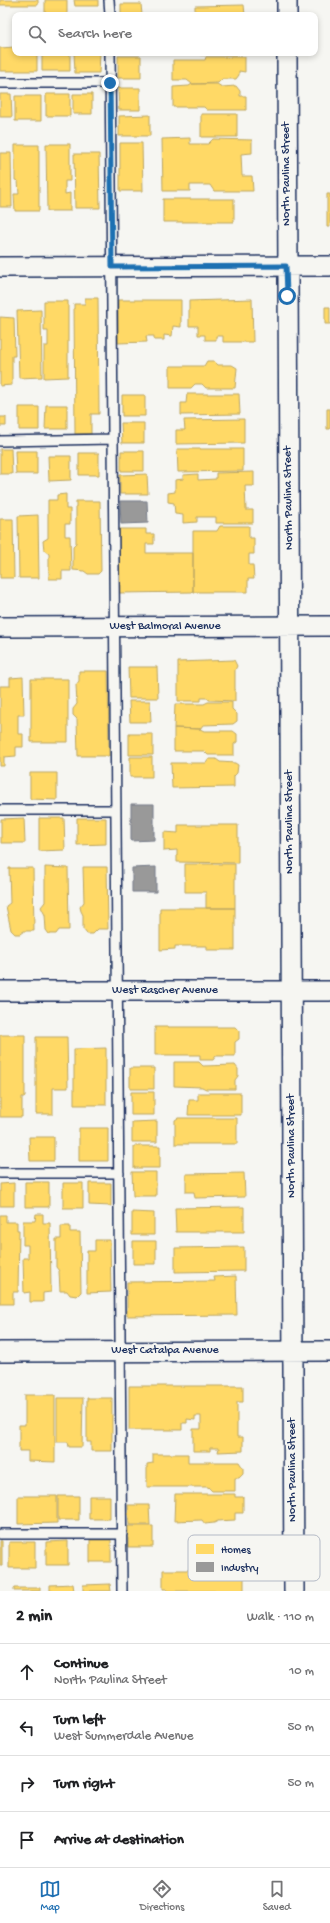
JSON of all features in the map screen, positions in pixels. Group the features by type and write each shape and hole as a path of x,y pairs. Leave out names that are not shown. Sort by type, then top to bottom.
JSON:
{"street":[{"path":"287,0 287,12"},
{"name":"North Paulina Street","path":"287,56 286,266 290,627 294,1535"},
{"path":"0,267 330,266"},
{"name":"West Balmoral Avenue","path":"0,628 330,626"},
{"name":"West Rascher Avenue","path":"0,991 330,991"},
{"name":"West Catalpa Avenue","path":"0,1352 330,1350"},
{"name":"North Paulina Street","path":"294,1581 294,1591"}],"lane":[{"path":"109,0 110,12"},
{"path":"110,56 122,1591"},
{"path":"0,83 110,83"},
{"path":"0,441 113,439"},
{"path":"0,810 116,810"},
{"path":"0,1173 119,1173"},
{"path":"0,1534 122,1534"}],"building: Homes":[{"path":"0,0 38,0 38,5 0,5"},
{"path":"45,0 67,0 67,12 45,12"},
{"path":"74,0 98,0 98,6 75,6"},
{"path":"121,4 141,4 142,12 121,12"},
{"path":"244,5 245,12 195,12 195,6"},
{"path":"12,47 12,56 37,56 37,71 0,71 0,48"},
{"path":"42,56 70,56 70,71 42,71"},
{"path":"74,56 100,56 99,73 75,73"},
{"path":"118,56 141,56 141,78 118,78"},
{"path":"206,57 245,57 245,72 239,71 239,75 236,79 222,79 218,83 192,84 187,80 173,80 173,60 205,60"},
{"path":"192,84 217,84 222,87 236,86 240,91 240,96 246,96 246,110 207,110 204,107 173,107 173,87 189,86"},
{"path":"118,88 140,88 140,110 119,110"},
{"path":"0,94 11,94 12,117 0,117"},
{"path":"46,94 70,94 70,116 46,116"},
{"path":"73,94 92,94 92,114 73,114"},
{"path":"15,96 41,96 41,121 15,121"},
{"path":"201,114 237,114 237,137 201,137"},
{"path":"150,115 150,136 119,136 119,116"},
{"path":"190,138 190,144 208,144 213,139 252,140 252,153 241,154 242,176 252,176 253,191 214,191 210,185 190,185 190,191 163,191 162,139"},
{"path":"120,143 142,143 143,191 120,191"},
{"path":"46,144 70,144 70,181 65,181 65,194 70,193 70,211 47,211"},
{"path":"15,145 39,145 39,211 15,211 14,194 19,194 18,181 15,180"},
{"path":"0,153 11,153 12,207 0,207"},
{"path":"74,154 99,154 100,208 75,208"},
{"path":"327,194 330,194 330,227 327,227"},
{"path":"163,199 234,199 234,222 163,222"},
{"path":"85,298 98,298 99,414 91,414 91,434 75,434 74,304 85,304"},
{"path":"252,299 253,342 223,342 223,336 216,336 216,340 205,340 205,335 198,335 198,326 189,326 189,301"},
{"path":"118,300 181,300 181,327 173,326 172,336 164,335 164,340 154,340 154,336 146,336 147,342 118,343"},
{"path":"44,301 68,301 68,377 44,378 44,346 48,346 48,331 44,331"},
{"path":"325,307 330,307 330,324 325,324"},
{"path":"41,310 42,377 19,378 17,311"},
{"path":"0,317 14,318 15,356 12,356 12,385 0,386"},
{"path":"207,361 214,361 218,365 232,365 237,368 235,388 206,388 202,384 195,384 191,388 170,388 170,366 204,366"},
{"path":"187,394 239,394 240,414 181,415 181,403 186,403"},
{"path":"122,395 145,395 145,416 122,416"},
{"path":"46,405 67,405 67,429 45,429"},
{"path":"19,407 39,407 39,430 19,430"},
{"path":"327,409 330,409 330,429 327,429"},
{"path":"0,417 6,417 6,426 0,426"},
{"path":"244,419 244,443 176,444 176,430 185,430 184,420"},
{"path":"121,423 144,423 144,443 122,443"},
{"path":"0,449 11,449 12,474 0,474"},
{"path":"177,449 243,449 243,471 178,472"},
{"path":"15,451 37,451 37,474 16,474"},
{"path":"121,451 144,451 144,471 121,471"},
{"path":"79,453 99,453 99,475 79,475"},
{"path":"48,456 71,456 71,480 49,481"},
{"path":"254,472 254,486 245,486 246,510 253,510 253,523 216,523 216,517 197,517 197,522 183,523 183,515 175,514 174,503 168,502 168,493 175,492 175,480 183,479 183,475 198,474 198,480 216,479 216,473"},
{"path":"147,474 148,494 120,494 120,475"},
{"path":"66,494 66,509 70,509 70,524 65,524 65,536 70,536 71,571 62,571 62,579 49,579 49,554 44,550 43,541 48,538 48,500 57,500 57,495"},
{"path":"76,501 100,501 101,571 98,574 88,574 84,571 73,570 73,546 76,543"},
{"path":"38,515 39,578 19,578 18,516"},
{"path":"0,519 13,519 14,578 0,578"},
{"path":"220,526 249,526 249,538 254,538 254,554 249,554 249,565 253,565 254,579 248,579 248,592 193,592 193,531 217,531"},
{"path":"119,529 146,529 146,534 154,534 154,544 146,544 146,553 193,553 193,592 119,593"},
{"path":"234,660 237,666 235,670 235,701 209,700 208,698 201,698 201,701 178,701 178,662"},
{"path":"128,667 157,667 158,698 129,698"},
{"path":"79,671 108,671 109,756 78,756 77,719 73,715 73,709 77,704 76,685 79,681"},
{"path":"23,677 24,715 18,715 18,734 23,734 23,747 16,747 16,756 4,757 4,766 0,766 0,686 10,686 10,678"},
{"path":"31,679 68,679 68,742 31,742"},
{"path":"129,701 150,701 151,722 130,722"},
{"path":"208,702 232,702 232,709 237,714 237,721 233,724 203,725 200,729 174,728 175,704 204,704"},
{"path":"174,728 200,729 204,731 233,731 237,734 237,742 234,744 234,755 208,755 204,751 174,751"},
{"path":"129,734 153,734 153,755 129,755"},
{"path":"130,757 152,757 152,777 130,777"},
{"path":"209,759 216,759 220,762 235,763 238,765 237,773 234,776 234,787 172,788 171,763 206,763"},
{"path":"30,773 57,773 57,800 30,799"},
{"path":"24,818 25,843 1,843 1,819"},
{"path":"39,818 64,818 65,850 39,851"},
{"path":"77,818 106,818 106,844 77,845"},
{"path":"178,825 238,825 238,863 177,862 177,850 164,851 164,832 178,833"},
{"path":"185,864 235,864 235,908 206,908 206,892 185,892"},
{"path":"45,867 68,868 69,930 59,930 56,934 49,934 46,930 45,915 41,907 45,902"},
{"path":"83,867 107,867 108,929 98,929 93,934 87,934 83,929 83,915 80,907 84,902"},
{"path":"9,868 33,868 34,931 24,931 20,934 15,934 11,930 6,906 10,903"},
{"path":"160,908 235,908 235,950 207,950 207,946 175,946 175,949 160,950"},
{"path":"155,1027 235,1027 239,1031 239,1039 235,1042 235,1056 216,1056 213,1060 200,1060 200,1055 155,1055"},
{"path":"0,1035 25,1035 25,1097 22,1097 22,1117 0,1117"},
{"path":"36,1037 67,1037 68,1088 53,1088 53,1114 36,1114"},
{"path":"106,1048 106,1105 74,1105 74,1049"},
{"path":"174,1062 199,1062 203,1066 235,1065 238,1069 238,1076 235,1080 235,1089 206,1089 202,1087 174,1086"},
{"path":"130,1068 154,1068 154,1089 130,1089"},
{"path":"131,1092 154,1092 154,1115 131,1115"},
{"path":"198,1093 241,1093 241,1115 188,1115 189,1100 198,1100"},
{"path":"178,1118 237,1118 237,1144 175,1144 175,1120"},
{"path":"157,1121 157,1142 132,1142 132,1122"},
{"path":"79,1128 108,1128 108,1161 79,1161"},
{"path":"29,1137 54,1137 54,1161 30,1161"},
{"path":"134,1146 160,1146 160,1168 134,1168"},
{"path":"132,1172 156,1172 156,1196 133,1196"},
{"path":"244,1173 245,1197 195,1198 194,1192 186,1192 186,1174"},
{"path":"25,1182 49,1182 49,1207 25,1207"},
{"path":"14,1183 14,1206 0,1206 0,1184"},
{"path":"63,1183 83,1183 83,1208 63,1208"},
{"path":"89,1183 111,1183 111,1206 89,1205"},
{"path":"244,1207 244,1232 176,1232 175,1208"},
{"path":"132,1212 154,1213 154,1235 132,1235"},
{"path":"36,1214 43,1214 43,1223 50,1223 51,1292 43,1293 43,1302 30,1302 30,1292 24,1293 23,1258 28,1258 28,1245 23,1245 23,1221 35,1221"},
{"path":"0,1215 6,1215 6,1222 17,1222 17,1230 19,1230 18,1292 13,1292 13,1304 0,1304"},
{"path":"61,1226 70,1226 70,1232 80,1232 81,1292 77,1296 70,1295 67,1291 60,1291 59,1271 56,1267 56,1239 61,1239"},
{"path":"95,1240 110,1240 111,1292 87,1293 87,1251 95,1251"},
{"path":"133,1241 156,1241 156,1264 133,1264"},
{"path":"244,1247 244,1271 175,1272 175,1248"},
{"path":"236,1276 237,1315 127,1316 127,1282 215,1281 214,1277"},
{"path":"129,1386 243,1386 243,1402 237,1402 237,1437 243,1437 243,1451 218,1452 219,1448 210,1448 210,1451 193,1451 193,1429 201,1429 201,1416 195,1416 195,1420 187,1419 187,1423 182,1423 182,1430 129,1430"},
{"path":"25,1395 55,1395 55,1462 28,1461 28,1451 19,1451 19,1425 25,1425"},
{"path":"57,1398 83,1398 82,1447 69,1447 68,1442 57,1442"},
{"path":"87,1398 112,1398 112,1451 91,1451 91,1442 87,1442"},
{"path":"153,1454 188,1454 188,1462 239,1462 243,1468 243,1474 239,1478 235,1478 235,1491 212,1491 208,1487 147,1487 147,1464 153,1463"},
{"path":"175,1494 235,1494 235,1497 243,1497 243,1513 235,1513 235,1520 218,1521 214,1523 205,1524 202,1520 174,1521"},
{"path":"18,1496 57,1496 57,1523 18,1524"},
{"path":"58,1496 79,1496 79,1520 58,1520"},
{"path":"89,1496 110,1496 110,1519 89,1519"},
{"path":"128,1505 149,1505 150,1525 129,1525"},
{"path":"128,1526 153,1526 153,1547 128,1547"},
{"path":"90,1540 111,1540 111,1562 90,1562"},
{"path":"0,1541 2,1541 2,1566 0,1566"},
{"path":"68,1541 68,1565 46,1565 46,1542"},
{"path":"9,1542 35,1542 35,1568 9,1568"},
{"path":"163,1570 188,1570 188,1581 244,1581 244,1591 167,1591 167,1589 163,1589"},
{"path":"73,1584 74,1591 50,1591 50,1585"},
{"path":"110,1584 111,1591 83,1591 83,1585"},
{"path":"14,1588 40,1588 40,1591 14,1591"}],"building: Industry":[{"path":"120,501 147,501 148,523 121,524"},
{"path":"131,804 154,804 154,840 131,841"},
{"path":"156,867 156,892 132,892 132,868"}],"route":[{"path":"110,83 112,267 286,266 287,296"}]}
